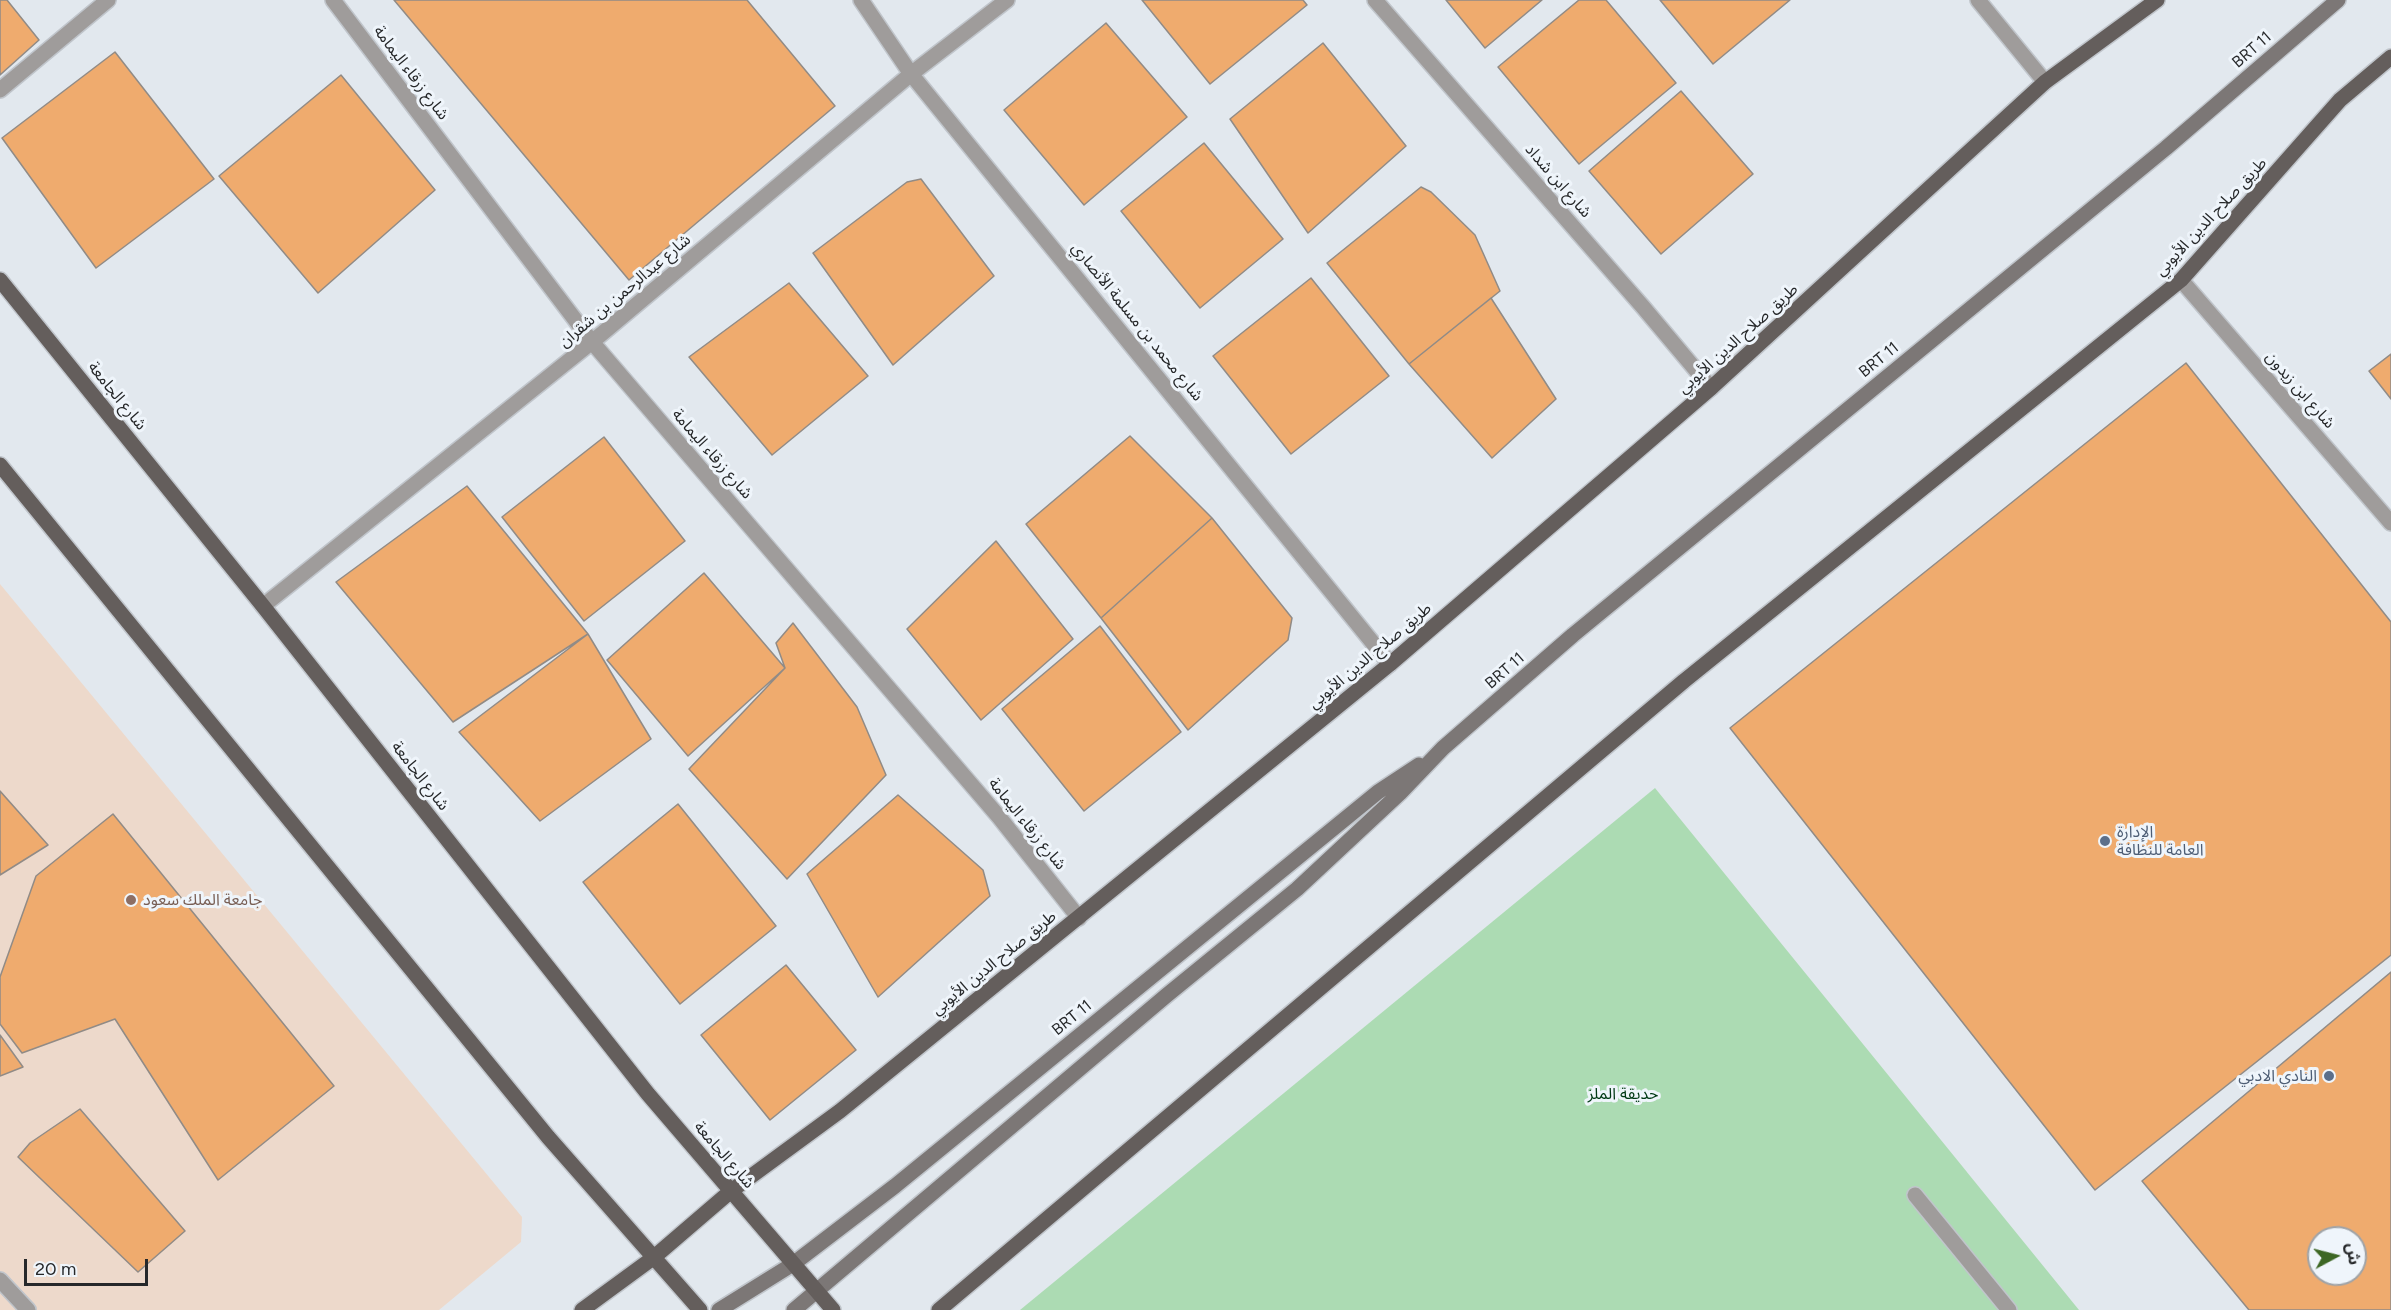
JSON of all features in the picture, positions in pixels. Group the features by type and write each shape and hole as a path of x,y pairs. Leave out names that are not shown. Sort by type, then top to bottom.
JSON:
{"main road":[{"name":"طريق صلاح الدين الأيوبي","path":"582,1310 653,1258 731,1191 840,1111 1390,664 1711,388 2045,82 2157,0"},
{"name":"BRT 11","path":"794,1310 932,1192 1297,889 1392,800 1443,748 1573,635 2166,148 2338,0"},
{"name":"طريق صلاح الدين الأيوبي","path":"939,1310 1684,681 2181,280 2340,100 2391,57"},
{"name":"شارع الجامعة","path":"0,280 263,606 648,1094 833,1310"},
{"path":"0,465 548,1137 700,1310"},
{"name":"BRT 11","path":"719,1310 793,1264 905,1179 1378,792 1443,748"}],"street":[{"path":"0,90 108,0"},
{"name":"شارع زرقاء اليمامة","path":"333,0 592,342 999,817 1078,918"},
{"name":"شارع محمد بن مسلمة الأنصاري","path":"861,0 911,74 1390,664"},
{"name":"شارع عبدالرحمن بن شقران","path":"263,606 592,342 911,74 1007,0"},
{"name":"شارع ابن شداد","path":"1375,0 1636,297 1711,388"},
{"path":"1978,0 2045,82"},
{"name":"شارع ابن زيدون","path":"2181,280 2391,523"},
{"path":"1915,1195 2009,1310"},
{"path":"0,1280 28,1310"}],"shaded area":[{"name":"جامعة الملك سعود","path":"0,584 522,1217 521,1242 439,1310 0,1310"}],"green space":[{"name":"حديقة الملز","path":"1655,788 2079,1310 1020,1310"}],"building":[{"path":"0,0 7,0 39,40 0,75"},
{"path":"394,0 747,0 835,106 629,280"},
{"path":"1142,0 1303,0 1307,5 1210,84"},
{"path":"1446,0 1542,0 1485,48"},
{"path":"1579,0 1606,0 1676,83 1579,164 1498,67"},
{"path":"1660,0 1790,0 1713,64"},
{"path":"1106,23 1187,117 1084,205 1004,110"},
{"path":"1323,43 1406,146 1308,233 1230,119"},
{"path":"115,52 214,179 96,268 2,138"},
{"path":"341,75 435,190 318,293 219,176"},
{"path":"1681,91 1753,174 1661,254 1589,171"},
{"path":"1204,143 1283,239 1200,308 1121,211"},
{"path":"921,179 994,276 893,365 813,253 907,182"},
{"path":"1421,187 1431,192 1475,235 1500,291 1409,364 1327,263"},
{"path":"1311,278 1389,376 1291,454 1213,356"},
{"path":"789,283 868,376 772,455 689,357"},
{"path":"1491,298 1556,399 1492,458 1409,364"},
{"path":"2391,354 2391,399 2369,371"},
{"name":"الإدارة العامة للنظافة","path":"2186,363 2391,622 2391,955 2095,1190 1730,728"},
{"path":"1130,436 1212,518 1101,618 1026,524"},
{"path":"604,437 685,541 584,621 502,517"},
{"path":"467,486 588,634 453,722 336,582"},
{"path":"1212,518 1292,618 1288,640 1188,730 1101,618"},
{"path":"996,541 1073,639 981,720 907,629"},
{"path":"704,573 785,668 688,756 607,660"},
{"path":"793,623 857,707 886,775 787,879 689,769 785,668 776,643"},
{"path":"1100,626 1181,732 1084,811 1002,709"},
{"path":"588,634 651,739 540,821 459,732"},
{"path":"0,791 48,845 0,875"},
{"path":"898,795 983,870 990,896 878,997 807,874"},
{"path":"678,804 776,926 680,1004 583,882"},
{"path":"113,814 334,1086 218,1180 115,1019 22,1053 0,1024 0,977 36,876"},
{"path":"786,965 856,1050 770,1120 701,1035"},
{"name":"النادي الادبي","path":"2391,972 2391,1310 2249,1310 2142,1181"},
{"path":"0,1035 23,1067 0,1076"},
{"path":"80,1109 185,1231 138,1272 18,1157 30,1143"}],"place":[{"name":"الإدارة العامة للنظافة","path":"2105,841"},
{"name":"جامعة الملك سعود","path":"131,900"},
{"name":"النادي الادبي","path":"2329,1076"}]}
